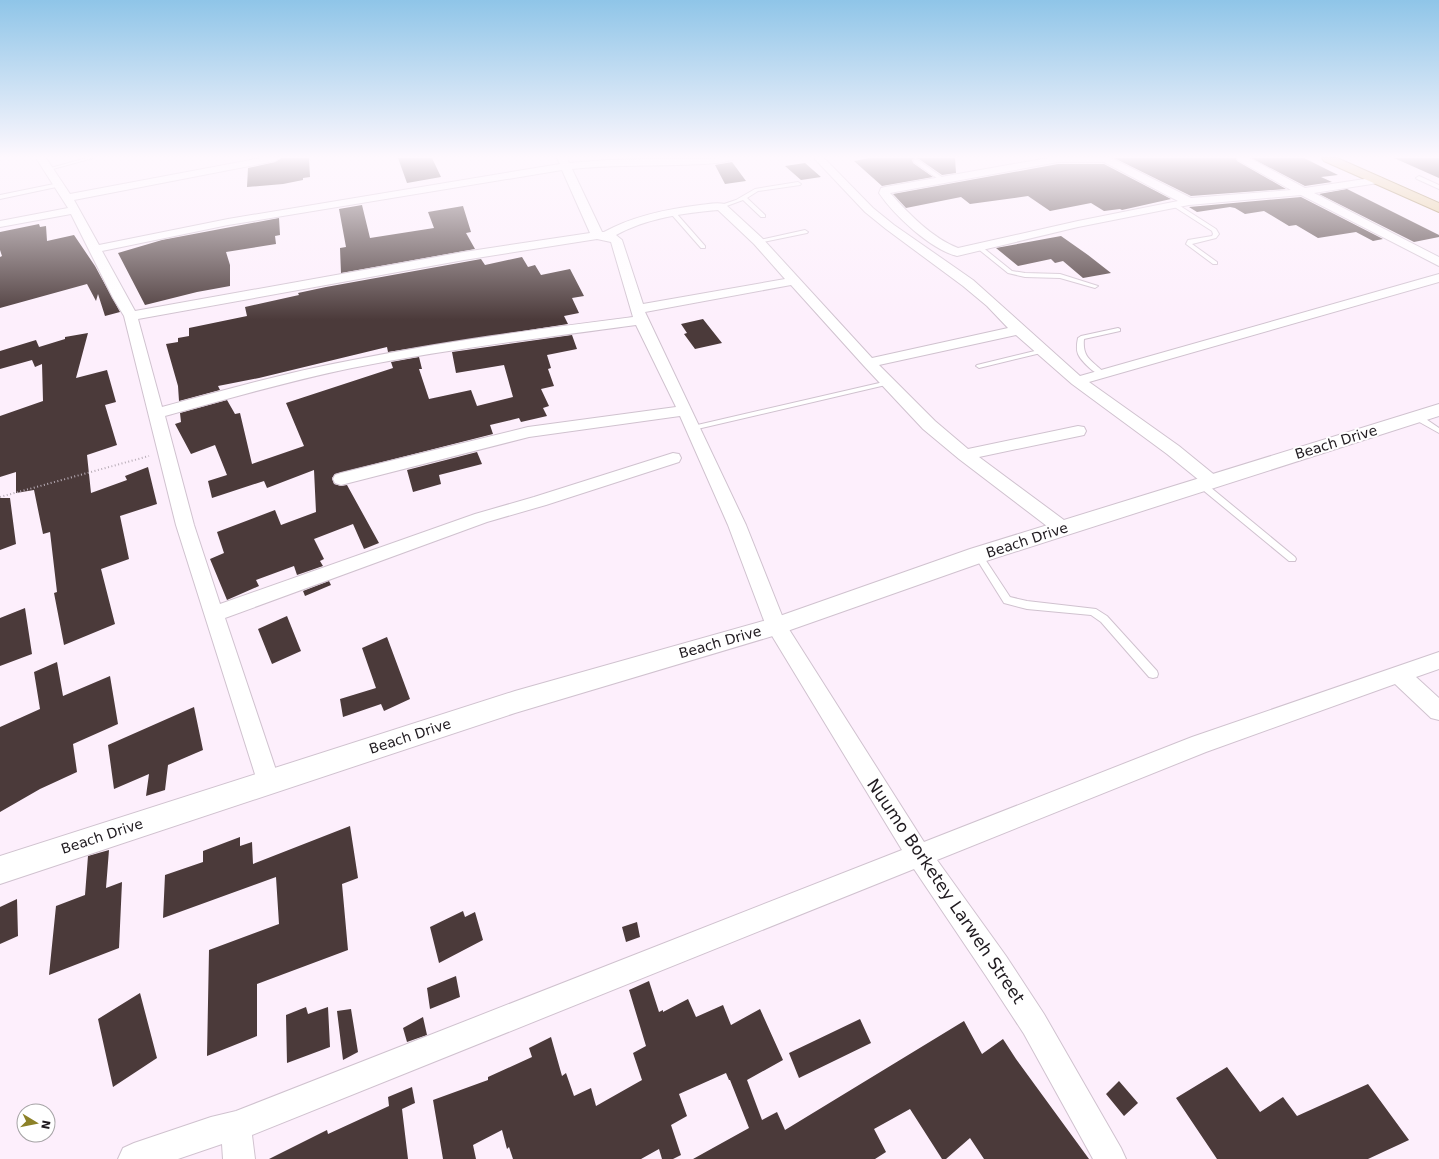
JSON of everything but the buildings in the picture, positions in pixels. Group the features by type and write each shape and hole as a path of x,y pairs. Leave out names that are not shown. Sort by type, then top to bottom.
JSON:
{"street":[{"path":"0,224 30,212"},
{"path":"75,212 96,249 120,298 131,316 185,525 268,782"},
{"path":"96,249 284,212"},
{"path":"590,212 602,235"},
{"path":"131,316 464,256 602,235 627,225 685,212"},
{"path":"727,212 758,242 869,364 929,425 965,455 1062,528"},
{"path":"872,212 968,283 1077,381 1173,450 1206,482"},
{"path":"902,212 934,238 951,250 957,252 1078,224 1139,212"},
{"path":"1342,212 1439,262"},
{"name":"Nuumo Borketey Larweh Street","path":"602,235 616,240 640,314 737,525 776,626 918,854 996,966 1034,1024 1110,1159"},
{"path":"1077,381 1439,278"},
{"path":"156,414 271,383 353,364 520,337 640,314 794,281"},
{"path":"869,364 1019,330"},
{"path":"341,479 528,432 685,410"},
{"name":"Beach Drive","path":"0,870 515,702 776,626 978,555 1428,413"},
{"path":"965,455 1078,431"},
{"path":"213,614 481,518 540,501 673,458"},
{"path":"134,1159 211,1132 236,1126 918,854 1200,744 1439,660"},
{"path":"1399,675 1439,711"},
{"path":"236,1126 239,1159"}],"lane":[{"path":"759,212 763,216"},
{"path":"1186,212 1214,230 1216,234 1214,237 1190,241 1189,244 1215,263"},
{"path":"674,214 703,247"},
{"path":"758,242 805,232"},
{"path":"979,247 1010,272 1025,275 1060,276 1095,286"},
{"path":"1102,374 1082,357 1079,350 1082,338 1118,330"},
{"path":"979,366 1043,351"},
{"path":"693,428 888,383"},
{"path":"1428,413 1439,431"},
{"path":"1206,482 1292,559"},
{"path":"978,555 1007,600 1027,605 1093,612 1104,619 1153,674"}],"path":[{"path":"0,497 166,451"}]}
